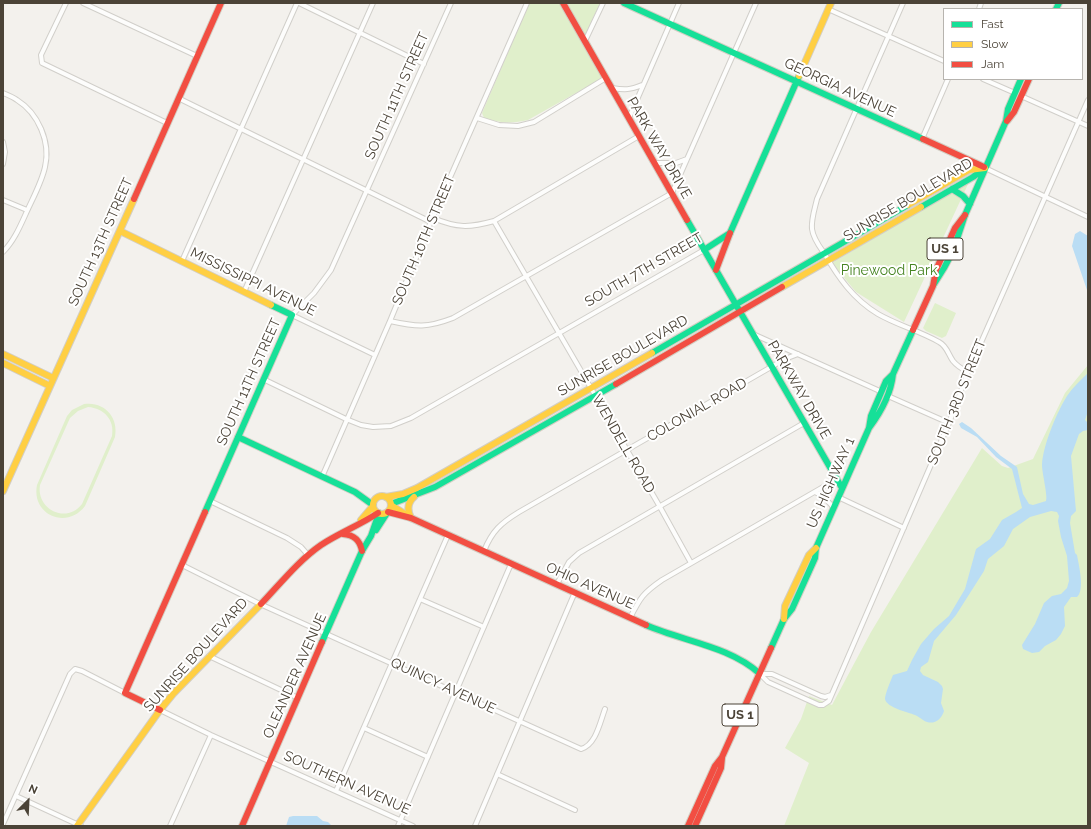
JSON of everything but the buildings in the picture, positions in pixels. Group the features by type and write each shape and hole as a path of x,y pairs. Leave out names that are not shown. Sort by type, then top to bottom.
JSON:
{"street":[{"path":"66,3 41,55 42,63 168,123"},
{"path":"83,3 197,56"},
{"name":"SOUTH 13TH STREET","path":"3,491 221,3"},
{"path":"182,261 298,3 424,64"},
{"path":"244,292 373,3"},
{"name":"SOUTH 11TH STREET","path":"125,693 292,315 314,293 331,270 451,3"},
{"name":"SOUTH 10TH STREET","path":"322,477 527,3"},
{"name":"PARK WAY DRIVE","path":"563,3 736,304"},
{"path":"585,41 603,3"},
{"name":"GEORGIA AVENUE","path":"624,3 1046,196 1088,217"},
{"path":"629,118 679,3"},
{"path":"390,321 422,327 436,325 453,318 672,193 756,3"},
{"path":"903,3 817,199 814,210 812,230 816,241 828,261 847,287 865,305 879,314 943,344 960,368 968,372"},
{"path":"716,270 730,233 830,6 888,36 943,61"},
{"path":"477,118 499,126 518,126 534,122 606,78"},
{"path":"922,139 948,80"},
{"path":"985,80 1088,126"},
{"name":"US HIGHWAY 1","path":"1018,95 1021,80"},
{"name":"US HIGHWAY 1","path":"688,826 715,766 722,757 784,619 785,606 809,555 816,548 834,508 869,428 871,416 886,381 893,374 933,286 946,266 961,231 965,215 1006,121 1008,109 1028,80"},
{"path":"612,88 623,90 633,89 643,84"},
{"path":"3,93 17,100 30,111 38,122 46,142 47,154 43,175 12,240 3,252"},
{"path":"178,98 304,160 432,220 462,226 476,226 494,221 639,136"},
{"name":"SOUTH 3RD STREET","path":"827,704 950,423 968,372 1088,100"},
{"path":"3,142 5,152 3,164"},
{"path":"655,163 676,163 687,159"},
{"name":"SUNRISE BOULEVARD","path":"383,496 402,494 418,488 968,170 985,168"},
{"name":"SUNRISE BOULEVARD","path":"391,504 435,487 489,457 973,177 985,168"},
{"path":"952,189 963,196 970,204"},
{"path":"3,200 27,210"},
{"name":"WENDELL ROAD","path":"494,221 560,333 691,563"},
{"name":"MISSISSIPPI AVENUE","path":"120,231 375,355"},
{"name":"SOUTH 7TH STREET","path":"263,379 361,425 373,427 391,426 411,418 704,250 730,233"},
{"name":"PARKWAY DRIVE","path":"736,304 842,488"},
{"path":"753,334 882,392"},
{"path":"3,354 53,378"},
{"name":"COLONIAL ROAD","path":"484,551 492,533 508,518 784,359 798,354"},
{"path":"13,368 17,361"},
{"path":"3,363 50,386"},
{"name":"US HIGHWAY 1","path":"869,428 877,419 893,383 893,374"},
{"path":"887,396 950,423"},
{"path":"557,584 569,562 579,553 804,423"},
{"path":"238,437 354,492 373,506 379,513 387,512 391,504 390,500 383,496 371,496 354,492"},
{"path":"630,618 639,600 649,588 830,483 836,477"},
{"path":"814,492 824,497 834,508"},
{"path":"411,518 408,512 408,506 410,501 416,495"},
{"path":"373,506 375,499 383,496"},
{"path":"838,497 904,528"},
{"path":"210,501 287,538 301,547 308,554"},
{"name":"OHIO AVENUE","path":"391,504 411,518 630,618 670,635 707,646 750,665 768,682 819,705 827,704"},
{"name":"SUNRISE BOULEVARD","path":"79,825 160,710 209,656 308,554 357,525 373,506"},
{"name":"OHIO AVENUE","path":"387,512 411,518"},
{"name":"OLEANDER AVENUE","path":"371,536 376,531 387,512"},
{"name":"SUNRISE BOULEVARD","path":"357,525 379,513"},
{"name":"OLEANDER AVENUE","path":"242,826 362,551 371,536 379,513"},
{"path":"343,534 357,538 361,544 362,551"},
{"path":"336,791 448,535"},
{"path":"398,826 511,564"},
{"name":"QUINCY AVENUE","path":"182,565 260,604 581,749 586,748 592,741 606,709"},
{"path":"474,826 575,592"},
{"path":"420,598 484,628"},
{"path":"209,656 298,698"},
{"name":"SOUTHERN AVENUE","path":"16,796 70,674 75,670 82,671 211,735 413,826"},
{"name":"OHIO AVENUE","path":"759,674 772,674 821,696 825,697 832,695"},
{"path":"364,728 428,757"},
{"path":"170,826 211,735"},
{"name":"US HIGHWAY 1","path":"695,826 721,768 722,757"},
{"path":"497,774 576,810"},
{"path":"3,824 16,796 79,825"}],"green space":[{"path":"529,3 560,3 601,75 601,79 528,120 506,122 484,118 482,113"},
{"path":"566,3 600,3 585,36"},
{"name":"Pinewood Park","path":"969,182 904,322 856,292 832,263"},
{"path":"935,303 956,313 946,336 942,338 926,331 923,328"},
{"path":"1088,365 1088,826 784,826 809,763 785,748 801,719 809,696 832,705 871,632 982,448 1002,466 1008,468 1033,459 1065,393"},
{"path":"84,404 98,405 104,408 112,417 116,430 115,437 85,506 78,513 69,517 60,518 52,516 39,504 37,485 67,416 72,410","holes":["88,407 103,412 110,420 112,425 112,436 82,504 76,510 69,513 54,511 43,501 40,494 40,485 70,418 78,411"]}],"water":[{"path":"1080,231 1088,236 1088,293 1072,246 1075,234"},
{"path":"1088,373 1088,411 1085,420 1088,423 1088,430 1079,434 1071,456 1076,511 1071,516 1070,523 1075,553 1077,555 1080,571 1081,589 1077,597 1071,597 1064,607 1065,626 1061,634 1056,640 1045,646 1039,652 1032,653 1023,649 1022,645 1035,624 1044,603 1052,596 1061,594 1067,588 1069,581 1067,556 1061,537 1058,521 1059,516 1057,512 1051,511 1030,517 1013,529 1004,546 988,559 984,571 956,615 934,641 928,662 921,667 920,671 923,675 938,682 942,686 941,703 944,711 943,715 936,722 930,723 916,715 890,705 885,699 893,675 907,671 921,644 934,629 949,616 965,589 976,549 990,539 1002,520 1022,508 1012,469 996,457 977,437 961,428 959,424 962,422 971,428 1001,456 1017,467 1023,494 1029,504 1033,505 1046,501 1042,465 1045,448 1055,420 1067,396"},
{"path":"317,816 332,826 286,826 289,817"}],"traffic: fast":[{"path":"624,3 923,139"},
{"path":"1056,8 1059,3"},
{"path":"704,250 730,233 799,76"},
{"path":"934,284 953,251 965,215 1006,121 1008,109 1021,80"},
{"path":"921,207 984,169"},
{"path":"952,189 963,196 970,204"},
{"path":"652,353 908,205"},
{"path":"687,220 842,488"},
{"path":"205,512 292,315 271,305"},
{"path":"771,648 784,619 792,609 815,558 816,548 869,428 871,416 886,381 893,374 913,330"},
{"path":"869,428 878,416 885,402 890,389 893,374"},
{"path":"391,504 435,487 616,384"},
{"path":"238,437 355,492 373,505"},
{"path":"322,642 362,551 371,536 379,513"},
{"path":"376,530 387,513"},
{"path":"646,625 660,631 720,650 734,656 759,673"}],"traffic: slow":[{"path":"799,76 831,3"},
{"path":"908,205 969,170 985,168"},
{"path":"3,491 134,199"},
{"path":"782,287 921,207"},
{"path":"120,231 271,305"},
{"path":"386,497 403,494 417,488 652,353"},
{"path":"3,354 53,378"},
{"path":"3,363 50,386"},
{"path":"382,496 388,499 391,505 388,511 382,514 376,511 373,505 376,499 382,496"},
{"path":"411,518 408,507 414,497"},
{"path":"391,505 408,516"},
{"path":"361,520 373,506"},
{"path":"784,619 785,606 809,555 816,548"},
{"path":"77,826 173,694 261,604"}],"traffic: jam":[{"path":"134,199 221,3"},
{"path":"563,3 687,220"},
{"path":"1007,121 1014,112 1029,80"},
{"path":"923,139 984,167"},
{"path":"913,330 933,286 936,270 955,228 965,215"},
{"path":"716,270 730,233"},
{"path":"616,384 782,287"},
{"path":"160,710 125,693 205,512"},
{"path":"388,512 411,518 646,625"},
{"path":"261,604 313,551 378,513"},
{"path":"343,534 356,539 360,544 362,551"},
{"path":"242,826 322,642"},
{"path":"688,826 715,766 722,757 771,648"},
{"path":"695,826 721,768 722,758"}]}
